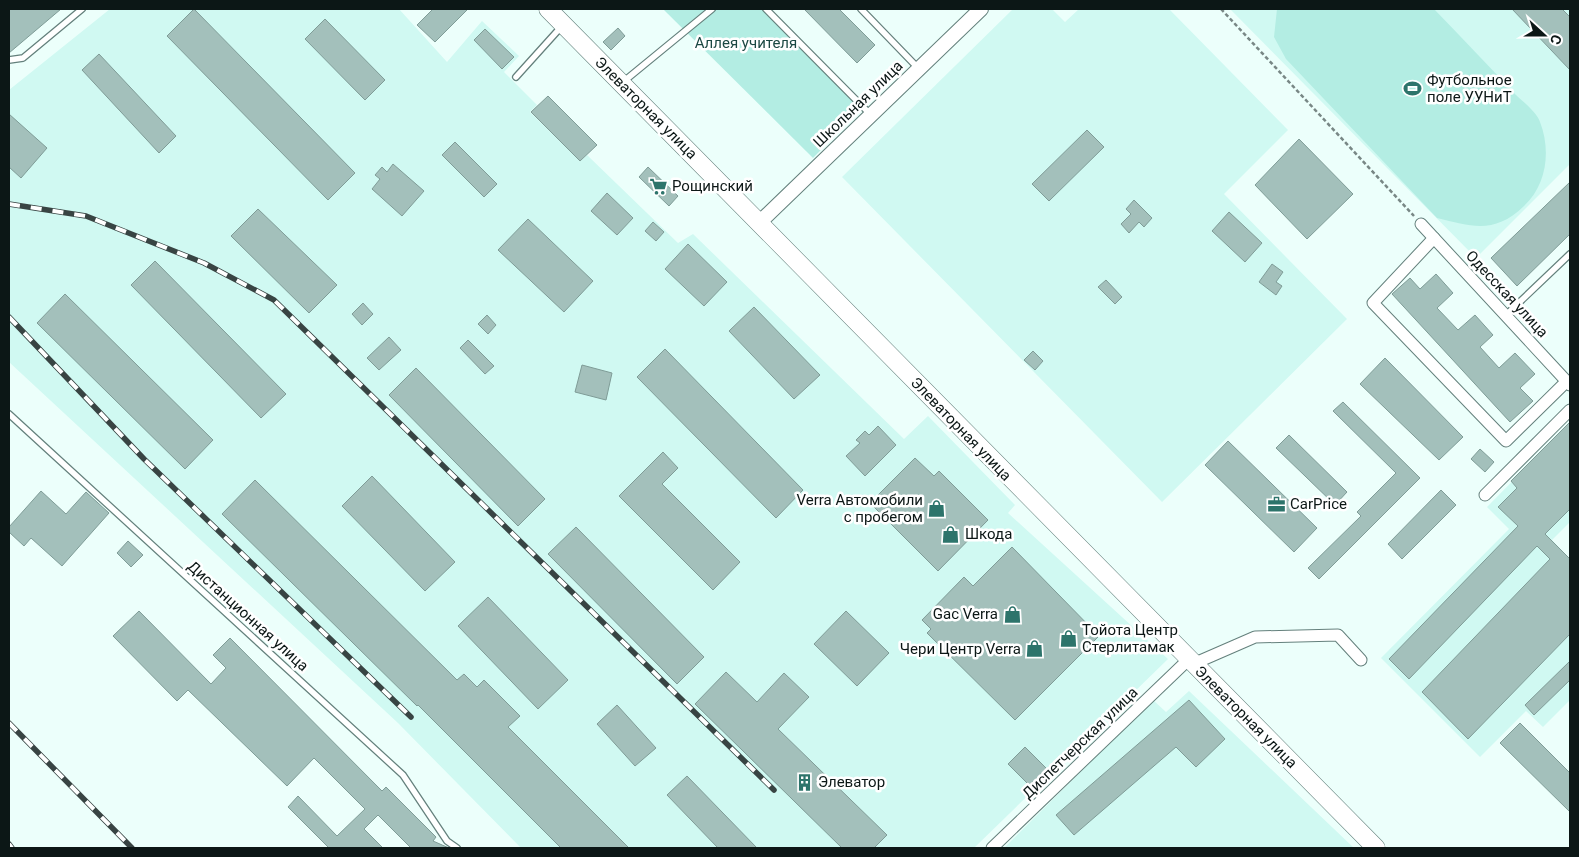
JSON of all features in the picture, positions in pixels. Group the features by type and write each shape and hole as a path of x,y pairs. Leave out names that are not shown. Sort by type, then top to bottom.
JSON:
{"main road":[{"name":"Элеваторная улица","path":"548,9 1376,848"}],"street":[{"name":"Школьная улица","path":"759,223 981,9"},
{"name":"Одесская улица","path":"1421,224 1569,383"},
{"path":"1434,238 1373,303 1506,441 1569,383"},
{"path":"1485,495 1570,410"},
{"name":"Диспетчерская улица","path":"992,848 1191,662 1255,637 1338,635 1361,660"}],"lane":[{"path":"9,60 23,58 82,9"},
{"path":"621,83 712,9"},
{"path":"766,9 870,114"},
{"path":"861,9 918,68"},
{"path":"516,77 563,25"},
{"path":"1506,315 1570,254"},
{"name":"Дистанционная улица","path":"9,414 403,775 447,841 457,848"}],"path":[{"path":"1221,9 1421,224"}],"shaded area":[{"path":"110,9 399,9 447,62 482,21 519,56 504,72 537,105 530,112 580,161 587,155 678,243 693,234 904,439 928,416 1015,505 1008,513 1168,659 974,848 521,848 398,723 9,362 9,90"},
{"path":"1013,9 1052,9 1065,22 1079,9 1169,9 1288,130 1224,194 1347,319 1162,502 842,177"},
{"name":"Футбольное поле УУНиТ","path":"1230,9 1570,9 1570,164 1476,258"},
{"path":"1570,423 1570,522 1552,540 1570,559 1570,700 1543,727 1526,711 1480,757 1381,658 1509,529 1487,507"},
{"path":"1189,691 1354,848 1004,848 1153,700 1166,712"}],"green space":[{"name":"Аллея учителя","path":"663,9 761,9 861,109 813,158"},
{"name":"Футбольное поле УУНиТ","path":"1277,9 1434,9 1538,118 1543,133 1546,155 1542,178 1532,198 1513,215 1493,224 1473,226 1437,218 1286,59 1274,37"}],"building":[{"path":"9,9 61,9 9,53"},
{"path":"194,9 355,173 328,200 167,36"},
{"path":"433,9 468,9 435,42 417,25"},
{"path":"804,9 839,9 875,45 857,63"},
{"path":"1512,9 1562,9 1570,17 1570,70"},
{"path":"325,19 385,80 365,100 305,39"},
{"path":"618,28 625,36 611,50 603,42"},
{"path":"485,29 514,57 502,69 474,40"},
{"path":"99,54 176,136 159,153 82,70"},
{"path":"548,96 597,145 580,161 531,112"},
{"path":"9,114 47,148 21,178 9,167"},
{"path":"1087,130 1104,147 1049,201 1032,184"},
{"path":"1299,139 1353,194 1307,239 1255,185"},
{"path":"455,142 497,184 484,197 442,155"},
{"path":"393,164 424,191 402,216 372,189 380,179 375,175 382,167 387,172"},
{"path":"648,167 678,196 669,206 639,177"},
{"path":"1570,182 1570,234 1517,286 1491,258"},
{"path":"607,193 633,218 617,235 591,211"},
{"path":"1134,200 1152,218 1144,227 1139,222 1129,233 1121,224 1131,214 1126,209"},
{"path":"258,209 337,285 309,313 231,236"},
{"path":"1229,212 1262,243 1245,262 1212,231"},
{"path":"528,219 593,281 564,312 498,250"},
{"path":"653,222 664,232 656,241 645,231"},
{"path":"688,244 727,282 704,306 665,269"},
{"path":"155,261 286,394 261,418 131,285"},
{"path":"1272,264 1283,272 1276,282 1282,286 1276,295 1259,282"},
{"path":"1436,274 1453,293 1437,308 1458,330 1475,315 1493,335 1480,347 1499,368 1515,353 1535,374 1520,388 1533,401 1510,422 1392,294 1410,278 1420,289"},
{"path":"1106,280 1122,297 1115,304 1098,287"},
{"path":"65,294 213,440 185,469 37,323"},
{"path":"363,303 373,314 362,325 352,314"},
{"path":"754,307 820,375 794,399 729,331"},
{"path":"487,315 496,325 488,334 478,324"},
{"path":"389,337 401,350 379,370 367,358"},
{"path":"468,340 494,366 485,374 460,348"},
{"path":"665,349 803,490 776,518 637,377"},
{"path":"1033,351 1043,361 1035,370 1024,360"},
{"path":"1385,358 1463,437 1439,460 1360,384"},
{"path":"582,365 612,373 606,400 575,392"},
{"path":"416,368 545,499 518,526 389,395"},
{"path":"1343,402 1420,478 1319,579 1308,568 1361,516 1357,512 1396,473 1333,411"},
{"path":"1570,422 1570,509 1545,534 1570,559 1570,634 1468,739 1422,692 1550,559 1537,546 1409,679 1389,659 1518,526 1498,507 1517,488 1511,481"},
{"path":"878,426 896,445 865,476 846,456 860,443 856,440 865,431 869,435"},
{"path":"1289,435 1347,492 1335,505 1276,448"},
{"path":"1228,441 1317,528 1294,552 1205,465"},
{"path":"1480,449 1494,462 1485,472 1471,459"},
{"path":"663,452 678,468 662,484 740,562 713,590 619,496"},
{"path":"915,458 934,476 939,471 988,520 938,571 870,503"},
{"path":"372,476 455,562 425,591 342,506"},
{"path":"255,480 457,680 464,674 477,687 484,680 520,716 508,727 629,848 561,848 418,705 222,514"},
{"path":"1441,490 1456,505 1402,559 1388,544"},
{"path":"41,491 66,514 86,492 109,513 62,566 31,538 24,546 9,532 9,527"},
{"path":"576,527 704,657 677,684 548,554"},
{"path":"128,541 143,555 131,567 117,553"},
{"path":"1012,547 1099,636 1015,720 927,633 931,629 922,620 964,577 973,586"},
{"path":"488,597 568,680 538,709 458,626"},
{"path":"139,611 211,684 226,668 213,655 230,638 382,791 386,787 436,837 433,841 449,848 411,848 378,815 364,829 383,848 329,848 288,807 298,796 337,836 365,809 314,758 287,786 188,690 177,701 113,636"},
{"path":"846,611 889,653 857,686 814,644"},
{"path":"1570,661 1570,680 1534,715 1525,705"},
{"name":"Элеватор","path":"726,672 757,702 784,673 809,697 778,729 887,835 874,848 842,848 695,704"},
{"path":"1189,700 1225,739 1196,767 1176,747 1074,835 1056,815"},
{"path":"617,705 656,748 635,766 597,724"},
{"path":"1520,723 1570,773 1570,812 1500,743"},
{"path":"1025,747 1049,771 1032,788 1008,764"},
{"path":"687,776 757,848 718,848 667,795"}],"railway":[{"path":"9,204 86,216 204,263 274,300 774,790"},
{"path":"9,317 144,459 411,717"},
{"path":"9,723 132,848"},
{"path":"9,844 12,848"}],"place":[{"name":"Футбольное поле УУНиТ","path":"1413,89"},
{"name":"Рощинский","path":"658,186"},
{"name":"CarPrice","path":"1276,504"},
{"name":"Verra Автомобили с пробегом","path":"937,509"},
{"name":"Шкода","path":"951,534"},
{"name":"Gac Verra","path":"1012,614"},
{"name":"Тойота Центр Стерлитамак","path":"1068,639"},
{"name":"Чери Центр Verra","path":"1035,649"},
{"name":"Элеватор","path":"804,782"}]}
